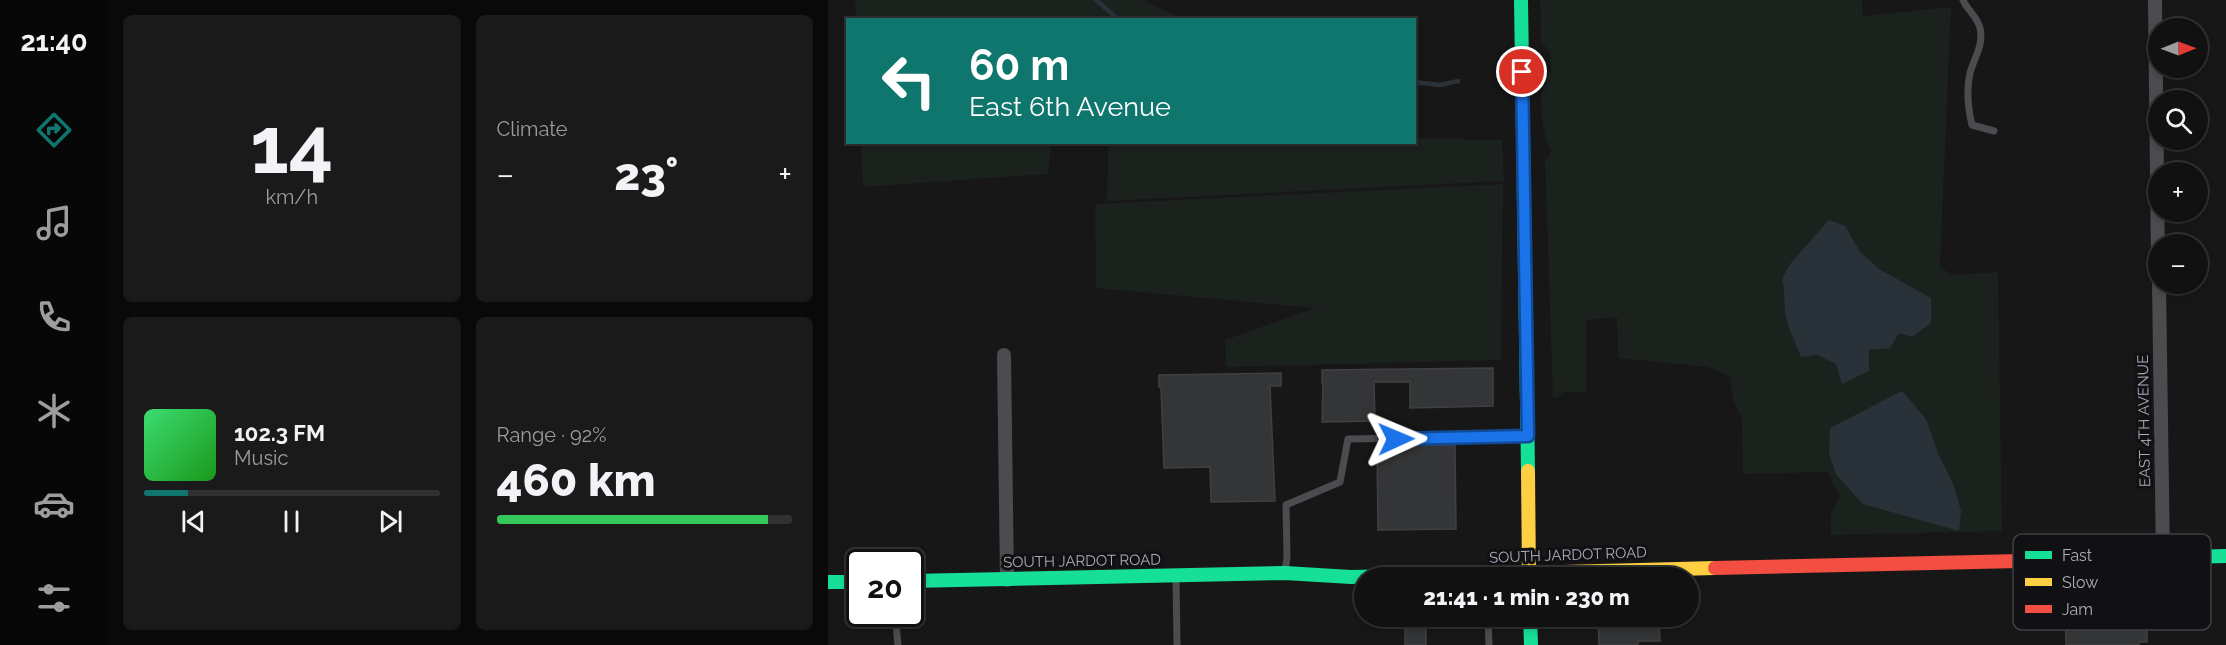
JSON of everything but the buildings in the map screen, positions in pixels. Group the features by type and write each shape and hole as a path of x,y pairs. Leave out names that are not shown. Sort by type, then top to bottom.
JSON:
{"main road":[{"path":"1521,0 1529,567"},
{"name":"SOUTH JARDOT ROAD","path":"2211,556 2226,556"},
{"name":"SOUTH JARDOT ROAD","path":"1699,570 2013,562"},
{"name":"SOUTH JARDOT ROAD","path":"924,581 1284,573 1354,577"},
{"path":"828,582 846,582"},
{"path":"1530,627 1531,645"}],"street":[{"path":"2155,0 2158,234"},
{"name":"EAST 4TH AVENUE","path":"2159,294 2163,534"},
{"path":"1004,355 1007,580"}],"lane":[{"path":"1963,0 1972,11 1980,28 1980,48 1970,73 1969,85 1972,125 1994,131"},
{"path":"1284,573 1287,558 1286,505 1340,482 1348,439 1528,436"},
{"path":"1176,575 1177,645"},
{"path":"896,627 897,645"},
{"path":"1488,627 1489,645"}],"shaded area":[{"path":"855,0 1145,0 1182,18 856,18"},
{"path":"1540,0 1862,0 1863,16 1951,7 1940,267 1952,275 1998,272 2002,531 1831,535 1831,514 1840,496 1829,472 1743,474 1742,419 1734,401 1729,376 1707,367 1618,358 1617,317 1586,320 1586,392 1564,392 1557,398 1553,397 1545,162 1550,155 1551,148 1543,127 1541,96 1544,80 1551,70 1550,52 1541,42"},
{"path":"1416,138 1502,140 1504,181 1107,201 1108,144 1416,144"},
{"path":"861,144 1051,144 1048,174 863,187"},
{"path":"1503,184 1501,360 1226,367 1225,340 1315,308 1096,288 1095,204"},
{"path":"1829,220 1845,226 1860,252 1879,269 1931,298 1931,323 1912,337 1899,333 1890,348 1869,350 1869,371 1842,384 1836,364 1817,355 1801,357 1786,318 1782,279 1791,263"},
{"path":"1902,391 1926,419 1938,453 1954,486 1961,511 1959,531 1863,504 1836,474 1829,453 1830,428"}],"waterway":[{"path":"1096,0 1117,18"},
{"path":"1416,82 1440,85 1458,81"}],"traffic: fast":[{"path":"1521,0 1528,471"},
{"path":"2211,556 2226,556"},
{"path":"924,581 1285,573 1354,577"},
{"path":"828,582 846,582"},
{"path":"1530,627 1531,645"}],"traffic: slow":[{"path":"1528,471 1529,567"},
{"path":"1699,568 1715,568"}],"traffic: jam":[{"path":"1715,568 2013,561"}],"route":[{"path":"1396,439 1528,436 1522,72"}]}
